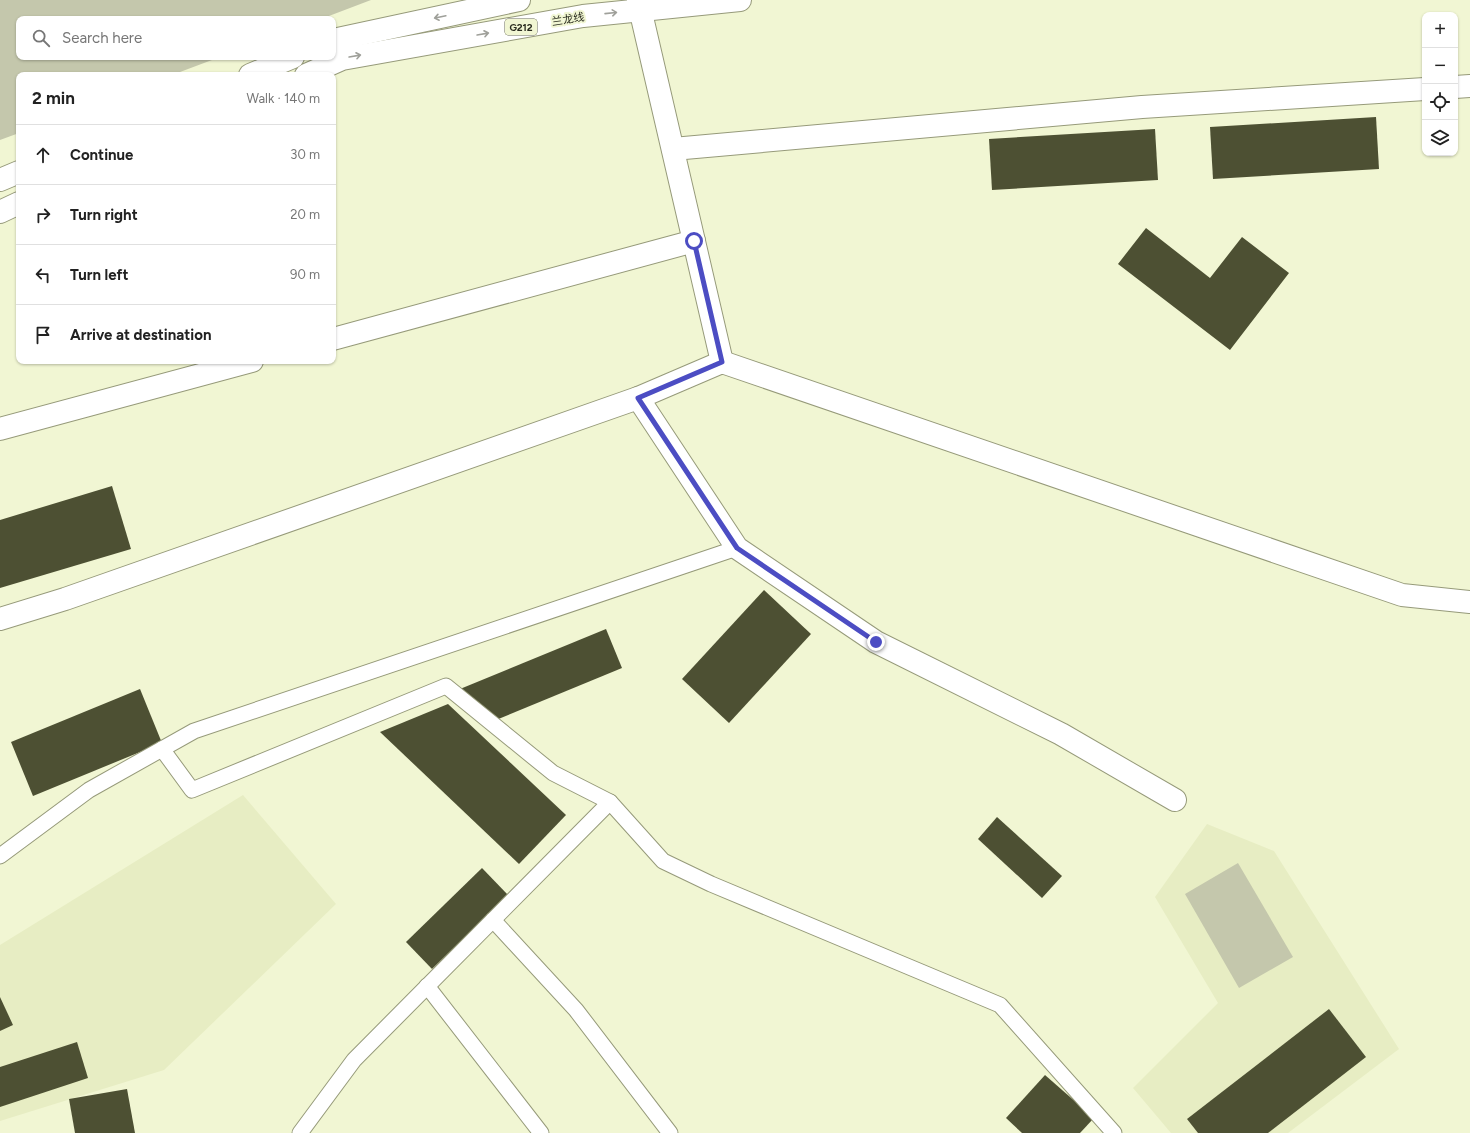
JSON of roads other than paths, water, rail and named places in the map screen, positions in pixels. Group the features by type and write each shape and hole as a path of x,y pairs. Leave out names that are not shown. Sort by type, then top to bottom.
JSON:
{"main road":[{"name":"G212","path":"336,39 519,0"},
{"name":"兰龙线","path":"313,72 342,59 640,5 740,0"},
{"path":"640,5 722,362"},
{"path":"257,72 286,60"},
{"path":"1458,87 1470,86"},
{"path":"673,149 1142,107 1422,89"},
{"path":"0,180 16,173"},
{"path":"0,212 16,204"},
{"path":"336,338 694,241"},
{"path":"0,619 65,599 638,398 722,362 1402,594 1470,602"},
{"path":"0,429 241,364"},
{"path":"638,398 737,548 876,642 1061,734 1175,800"}],"lane":[{"path":"0,856 89,790 194,731 737,548"},
{"path":"162,749 192,790 446,686 553,773 610,802 664,861 711,884 1000,1005 1114,1133"},
{"path":"300,1133 354,1060 610,802"},
{"path":"493,920 576,1010 670,1133"},
{"path":"427,986 541,1133"}]}
